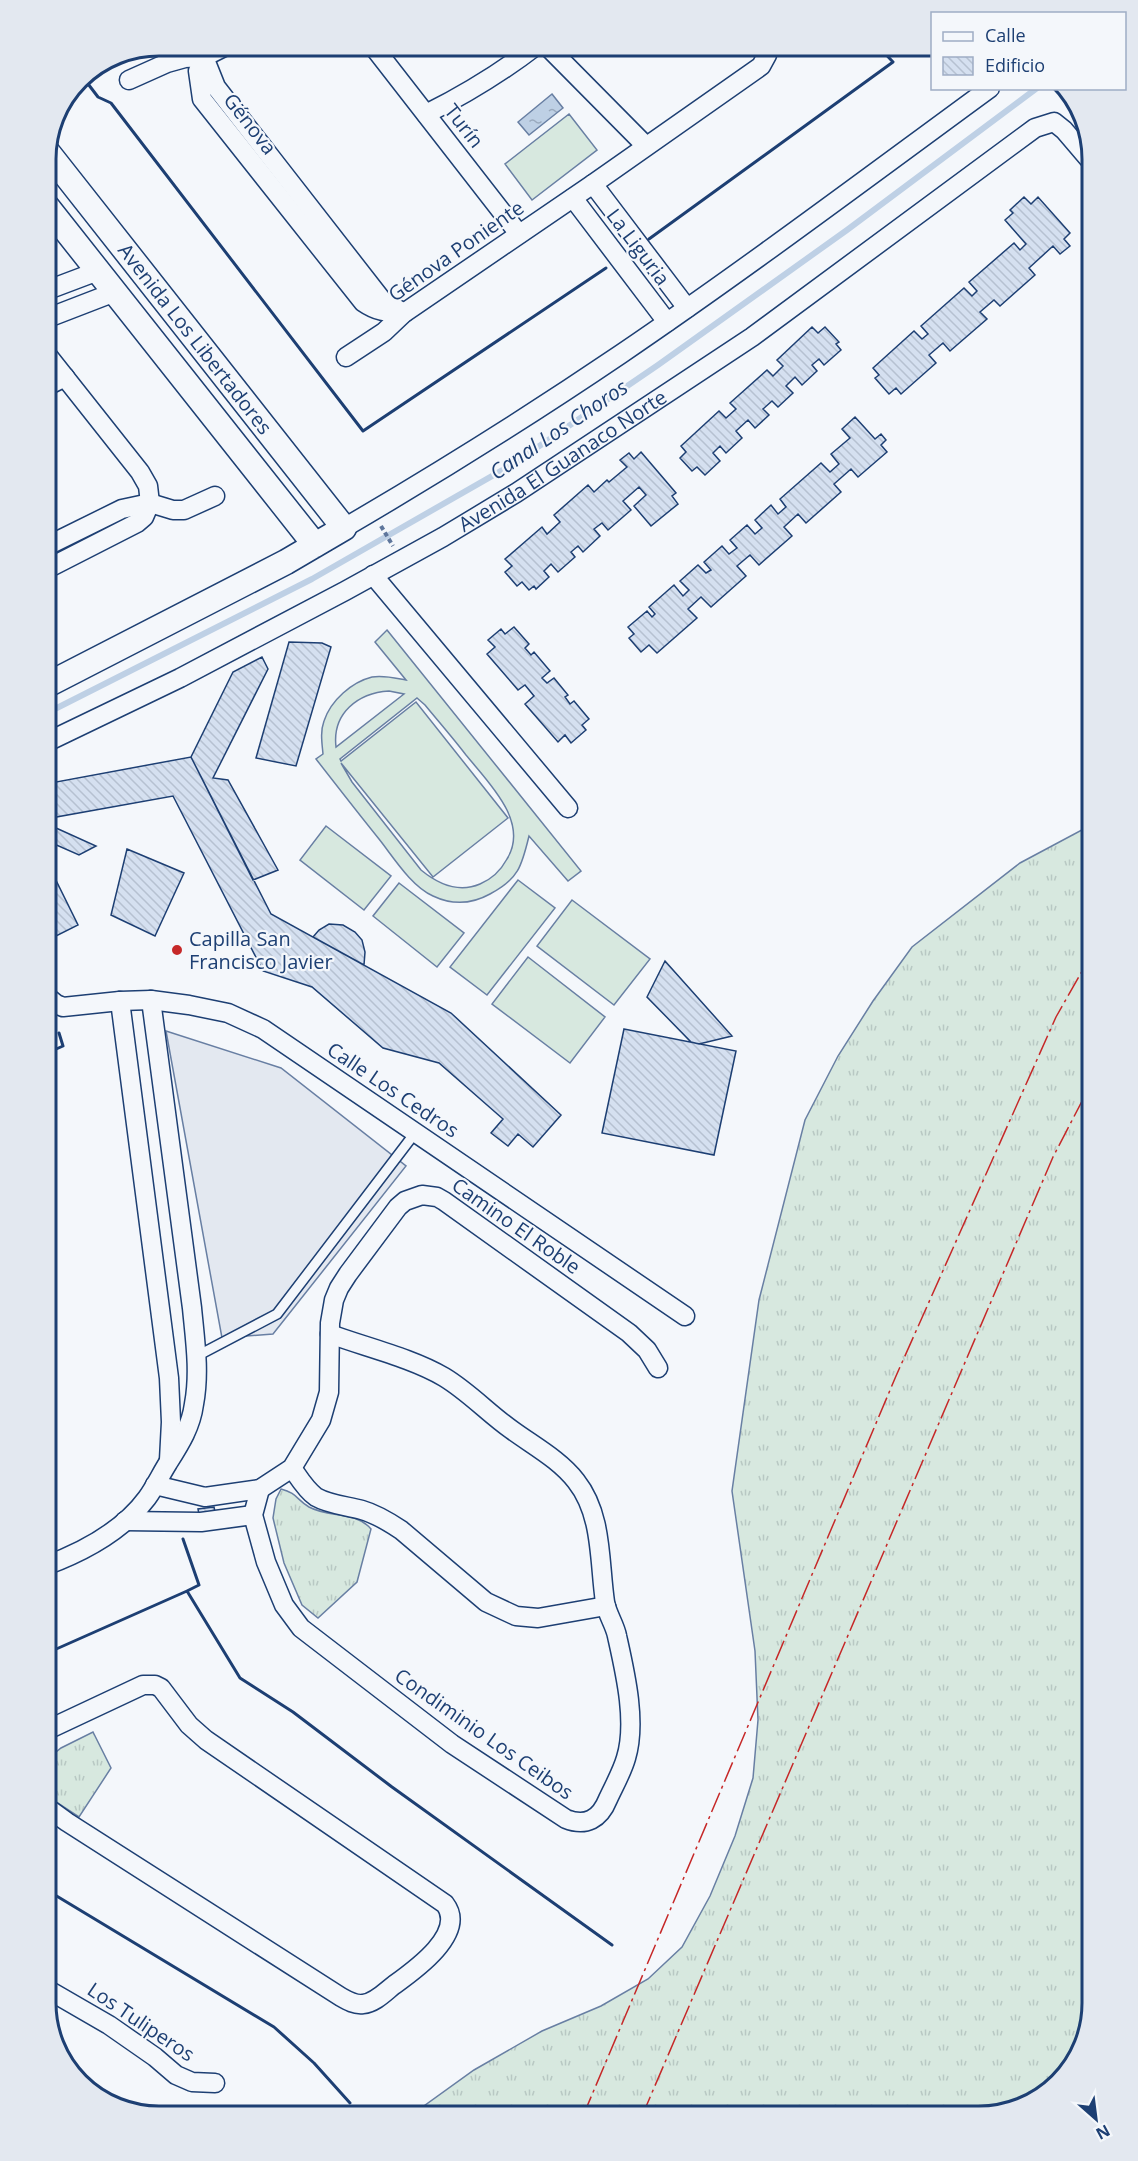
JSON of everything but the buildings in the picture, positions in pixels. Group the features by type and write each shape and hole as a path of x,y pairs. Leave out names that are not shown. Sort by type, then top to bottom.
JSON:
{"street":[{"name":"Turín","path":"381,56 519,234"},
{"path":"426,114 502,72 523,56"},
{"path":"557,56 646,146"},
{"path":"757,56 760,66"},
{"path":"760,66 766,56"},
{"path":"129,80 167,63 185,58 204,57"},
{"name":"Génova","path":"204,57 216,87 382,300 404,313"},
{"name":"Génova","path":"204,57 198,71 202,99 363,302 375,310 404,313"},
{"name":"Génova Poniente","path":"346,357 384,332 404,313 573,198 760,66"},
{"path":"56,680 315,545 555,398 687,308 987,90"},
{"name":"Avenida El Guanaco Norte","path":"56,738 180,678 374,575 516,493 687,381 815,292 1019,139 1044,123 1054,122 1082,151"},
{"name":"Avenida Los Libertadores","path":"56,163 344,528"},
{"name":"La Liguria","path":"593,184 687,308"},
{"path":"282,201 299,192"},
{"name":"La Liguria","path":"573,198 667,322"},
{"name":"Avenida Los Libertadores","path":"56,218 315,545"},
{"path":"56,287 98,271"},
{"path":"56,315 115,292"},
{"path":"56,366 140,472 148,486 150,504 144,517 130,529 56,565"},
{"path":"56,382 65,377"},
{"path":"205,406 222,401 231,386"},
{"path":"56,542 122,509 150,504 173,510 184,510 215,496"},
{"path":"374,575 568,808"},
{"path":"56,1561 87,1548 107,1536 137,1510 156,1485 168,1462 180,1446 192,1417 197,1356 151,1000"},
{"name":"Calle Los Cedros","path":"56,1004 63,1006 151,1000 228,1012 263,1029 686,1316"},
{"path":"120,1001 169,1378 171,1422 168,1462"},
{"name":"Camino El Roble","path":"330,1334 334,1300 348,1274 398,1207 413,1197 430,1196 444,1201 629,1333 647,1350 658,1368"},
{"path":"156,1485 205,1497 260,1490 292,1468 321,1420 329,1392 330,1334"},
{"name":"Condiminio Los Ceibos","path":"253,1515 274,1584 289,1614 301,1628 452,1744 566,1819 580,1823 594,1819 603,1810 626,1758 630,1718 617,1635 606,1606 594,1516 584,1492 567,1471 445,1378 418,1365 330,1334"},
{"path":"169,1378 182,1370 197,1377"},
{"path":"292,1468 315,1496 328,1502 365,1511 388,1521 486,1602 505,1612 527,1618 538,1618 606,1606"},
{"path":"125,1521 201,1522 253,1515 260,1490"},
{"path":"56,1726 143,1686 155,1685 161,1688 189,1725 206,1740 441,1900 451,1913 451,1924 438,1947 420,1966 372,2001 366,2004 355,2003 341,1997 56,1814"},
{"name":"Los Tuliperos","path":"56,1994 109,2025 176,2075 192,2082 215,2083"}],"lane":[{"path":"197,1356 277,1314 415,1133"}],"path":[{"path":"381,526 394,549"}],"green space":[{"path":"569,114 597,150 532,200 505,164"},
{"path":"387,630 581,871 568,881 529,836 521,863 513,877 500,888 483,897 462,902 447,901 433,896 410,879 316,759 323,754 322,733 327,713 343,693 364,679 372,677 406,680 375,642","holes":["389,691 404,694 336,747 338,724 349,707 367,696","417,698 485,777 510,817 513,845 507,859 492,877 472,887 449,886 434,879 421,870 352,782 341,763 433,877 508,818 416,702 341,761 340,759"]},
{"path":"326,826 391,876 364,910 300,860"},
{"path":"1082,830 1082,2016 1075,2042 1065,2060 1052,2075 1031,2092 1000,2104 980,2106 425,2105 474,2070 542,2031 601,2006 648,1979 682,1947 710,1896 735,1836 753,1778 758,1720 755,1651 732,1491 759,1300 805,1120 838,1056 873,1001 912,947 1020,863"},
{"path":"518,880 555,908 487,995 450,967"},
{"path":"399,883 464,933 437,967 373,916"},
{"path":"572,900 650,959 614,1005 537,946"},
{"path":"528,957 605,1017 570,1063 492,1004"},
{"path":"281,1489 294,1495 309,1507 325,1513 350,1517 365,1523 371,1529 357,1582 318,1618 302,1605 284,1563 273,1518 276,1499"},
{"path":"93,1732 111,1768 79,1817 56,1802 56,1752"}],"shaded area":[{"path":"166,1031 281,1068 406,1166 273,1334 222,1338"}],"water":[{"path":"552,94 563,108 529,135 518,122"}],"waterway":[{"name":"Canal Los Choros","path":"56,708 312,579 513,464 658,365 847,230 1034,90"}],"wall":[{"path":"649,239 893,62 887,56"},
{"path":"88,84 98,97 111,103 363,431 606,268"},
{"path":"56,1049 63,1046 59,1033"},
{"path":"183,1539 199,1585 187,1591 240,1678 293,1712 392,1787 612,1945"},
{"path":"56,1649 187,1591"},
{"path":"56,1896 274,2027 314,2063 350,2103"}],"power":[{"path":"587,2106 896,1376 1056,1017 1082,971"},
{"path":"646,2106 1053,1157 1082,1101"}],"place":[{"name":"Capilla San Francisco Javier","path":"177,950"}]}
